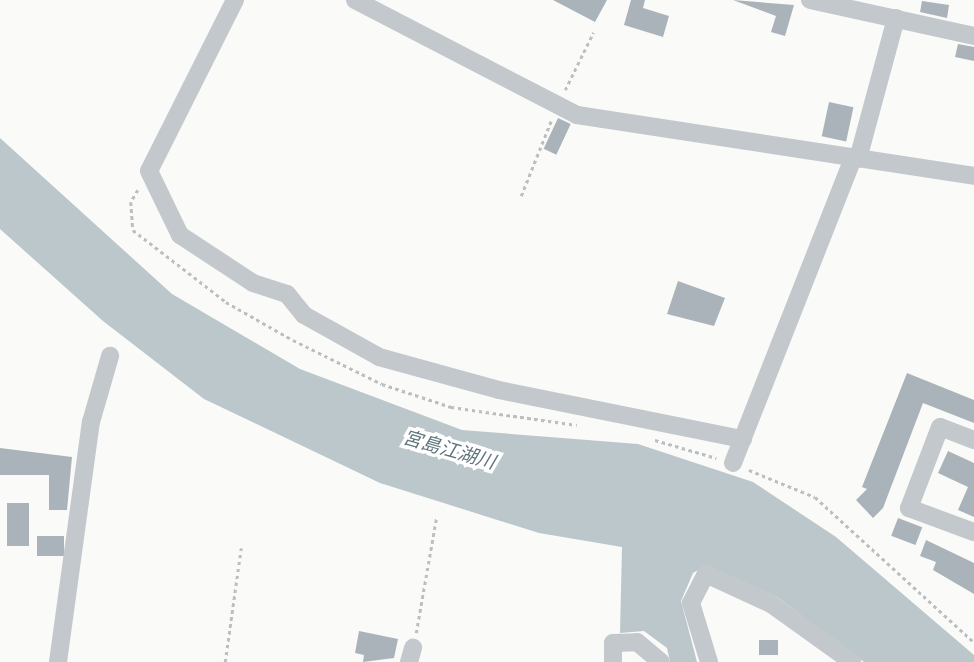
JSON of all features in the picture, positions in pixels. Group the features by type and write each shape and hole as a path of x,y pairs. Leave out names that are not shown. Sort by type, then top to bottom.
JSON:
{"street":[{"path":"234,0 149,170 180,235 253,283 287,294 304,316 379,357 499,390 743,439"},
{"path":"355,0 577,115 974,176"},
{"path":"810,0 866,5 896,18 974,36"},
{"path":"733,463 856,159 896,18"},
{"path":"58,662 91,422 110,356"},
{"path":"974,440 940,427 909,508 974,532"},
{"path":"709,662 691,603 702,575 710,574 771,604 852,662"},
{"path":"613,662 613,643 637,642 661,662"}],"path":[{"path":"733,463 815,497 974,642"},
{"path":"411,655 436,519"},
{"path":"225,662 241,548"}],"water":[{"name":"宮島江湖川","path":"0,138 172,294 300,369 462,430 638,444 753,482 836,537 974,655 974,662 864,662 777,597 706,565 693,573 681,601 697,662 670,662 667,648 644,631 620,633 622,547 539,533 380,483 204,399 103,321 0,229"}],"building":[{"path":"553,0 607,0 595,22"},
{"path":"631,0 645,0 643,8 669,16 663,37 624,25"},
{"path":"733,0 794,5 785,36 771,32 776,16"},
{"path":"922,1 949,5 947,18 920,12"},
{"path":"958,44 974,47 974,61 955,57"},
{"path":"829,102 853,107 846,141 822,136"},
{"path":"558,118 571,124 556,155 544,149"},
{"path":"678,281 725,298 714,326 667,314"},
{"path":"907,373 974,400 974,423 923,403 883,508 873,518 856,500 867,489 862,487"},
{"path":"0,448 72,457 67,510 49,510 49,475 0,475"},
{"path":"948,451 974,463 974,517 958,510 968,487 938,473"},
{"path":"7,503 29,503 29,546 7,546"},
{"path":"898,518 922,527 915,545 891,536"},
{"path":"37,536 64,536 64,556 37,556"},
{"path":"926,540 974,563 974,594 933,570 936,562 920,556"},
{"path":"359,631 398,639 394,658 363,662 364,655 355,653"},
{"path":"759,640 778,640 778,655 759,655"}]}
